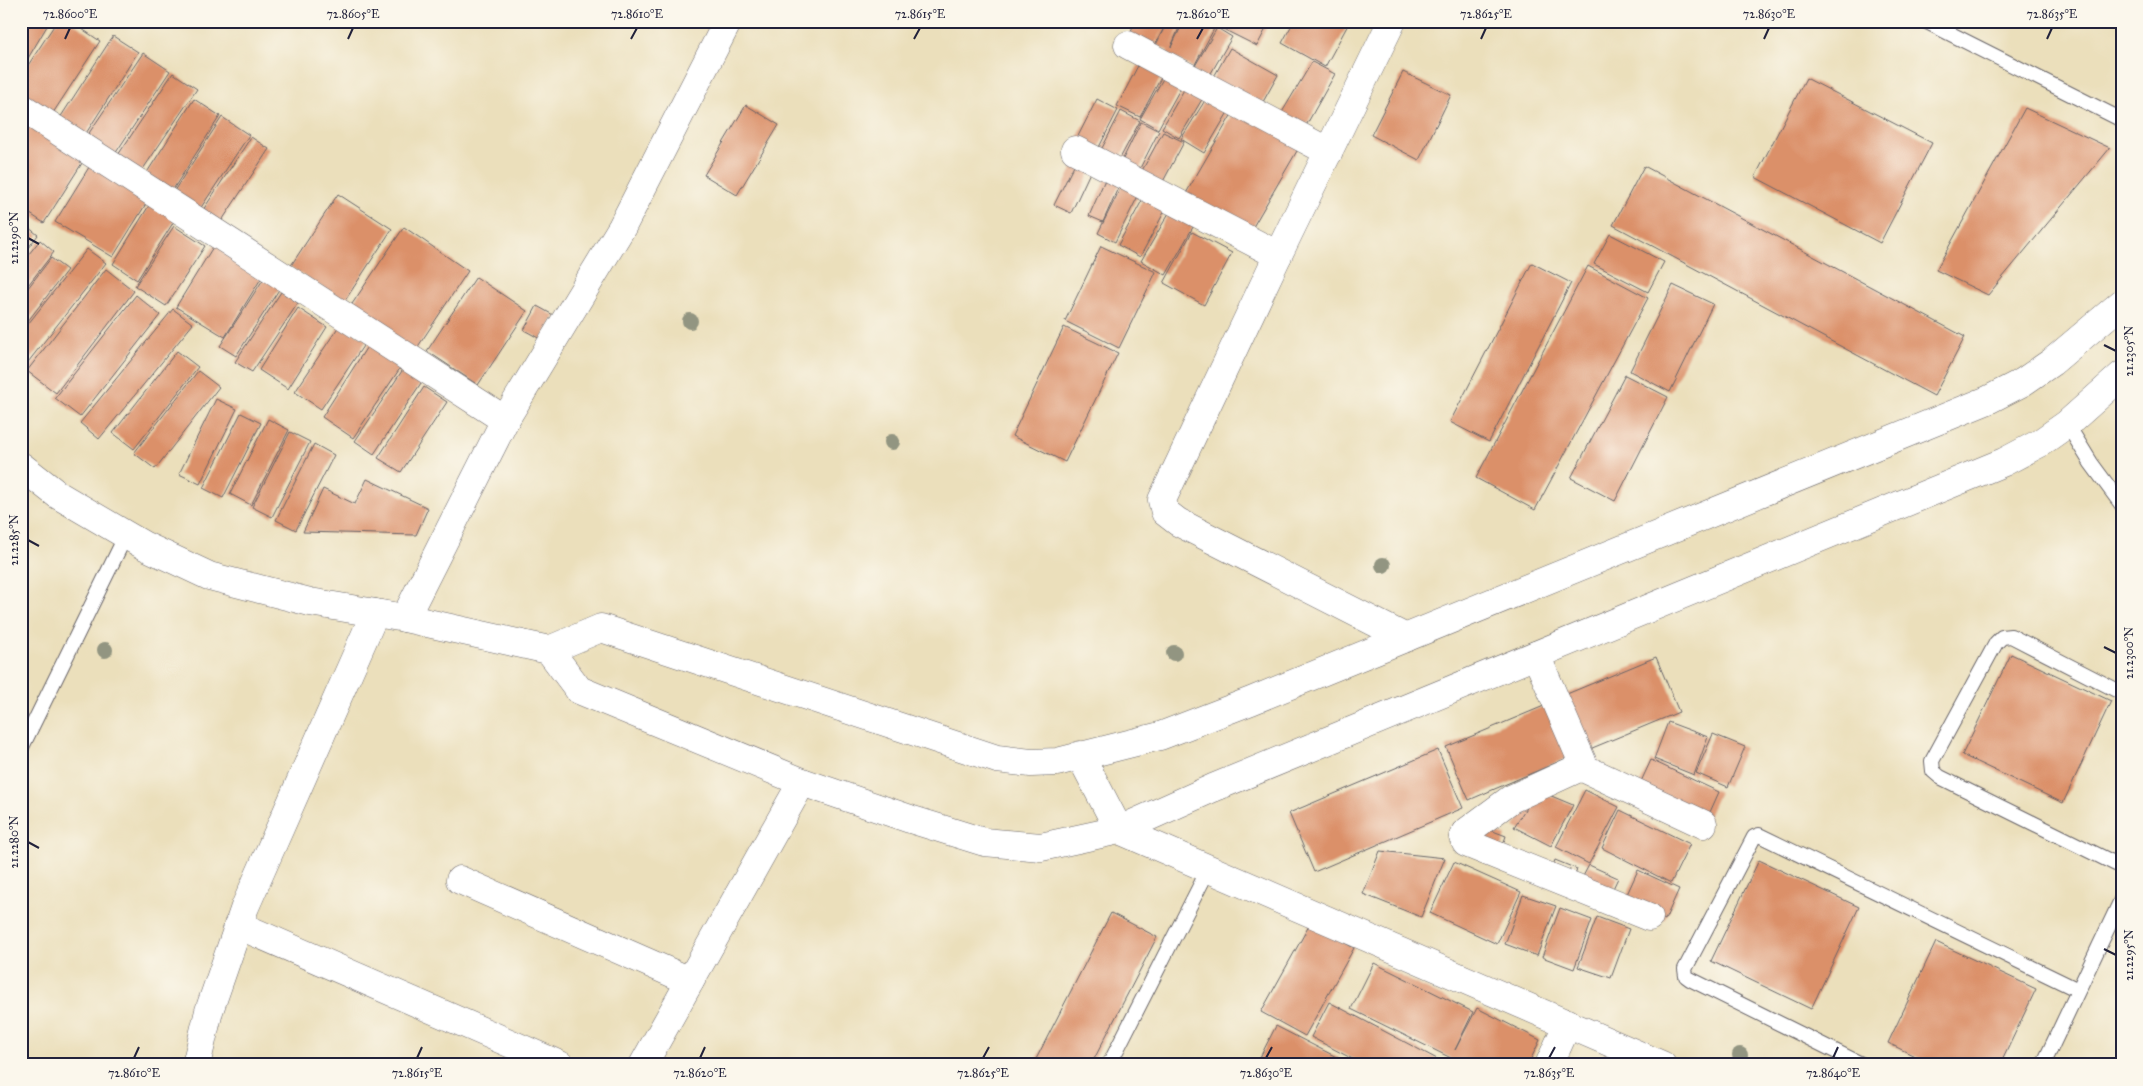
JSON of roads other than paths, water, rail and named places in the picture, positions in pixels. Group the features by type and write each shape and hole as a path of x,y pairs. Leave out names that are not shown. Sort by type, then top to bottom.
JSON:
{"street":[{"path":"405,618 505,420 622,226 728,21"},
{"path":"1392,21 1162,500 1165,512 1178,522 1406,638"},
{"path":"1128,45 1329,152"},
{"path":"21,107 505,420"},
{"path":"1076,150 1278,255"},
{"path":"21,466 58,495 126,535 209,576 310,602 405,618 549,650 600,628 997,759 1032,763 1057,762 1160,736 1251,701 1988,400 2023,382 2052,362 2122,303"},
{"path":"549,650 579,690 802,782 984,842 1040,847 1119,830 1213,788 2004,462 2040,443 2067,424 2122,375"},
{"path":"196,1065 209,1011 244,907 375,613"},
{"path":"1536,655 1582,761 1581,767"},
{"path":"1080,755 1119,830 1662,1065"},
{"path":"1649,916 1466,843 1463,837 1465,833 1511,799 1581,767 1703,824"},
{"path":"643,1065 802,782"},
{"path":"460,880 690,981"},
{"path":"238,925 560,1065"},
{"path":"1549,1065 1568,1024"}],"lane":[{"path":"1925,21 2122,120"},
{"path":"2067,424 2091,463 2122,505"},
{"path":"21,749 126,535"},
{"path":"2122,692 2011,636 2002,637 1996,643 1932,761 1933,771 1940,777 2122,867"},
{"path":"1863,1065 1686,976 1685,969 1754,836 1759,835 2078,990"},
{"path":"1108,1065 1209,868"},
{"path":"2043,1065 2122,898"}]}
